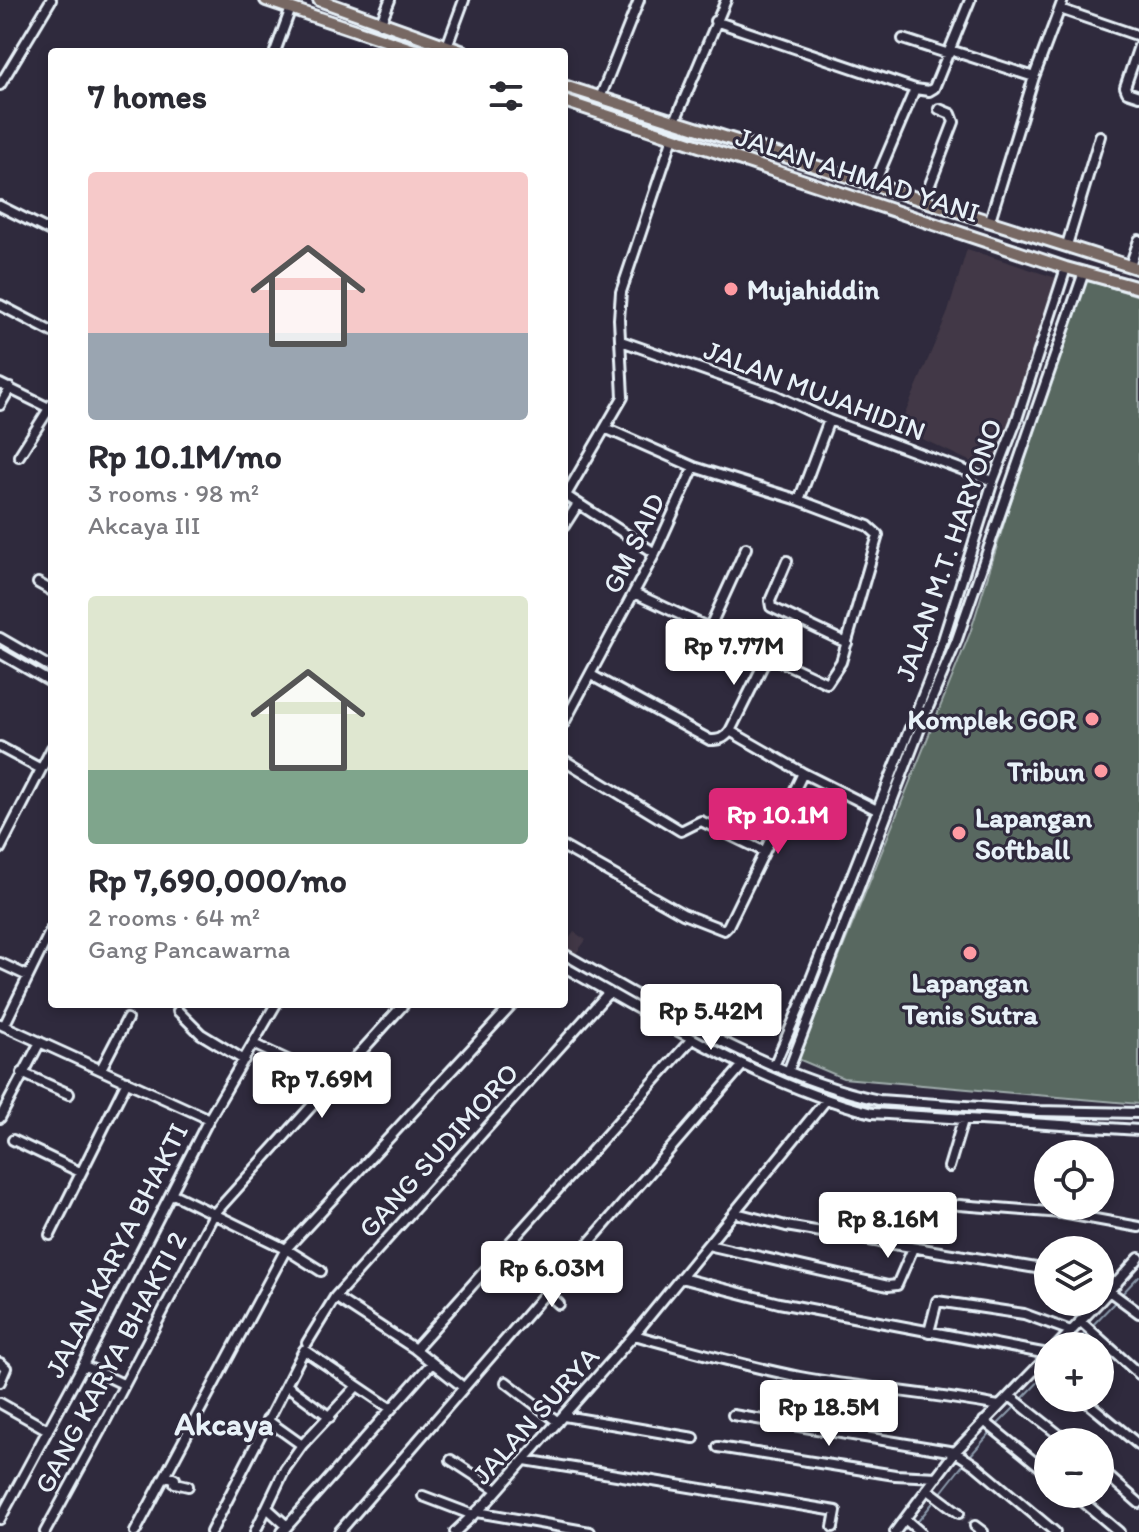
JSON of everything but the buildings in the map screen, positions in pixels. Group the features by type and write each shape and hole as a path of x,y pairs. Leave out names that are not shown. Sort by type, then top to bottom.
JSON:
{"main road":[{"path":"266,0 408,48"},
{"path":"319,0 443,48"},
{"name":"JALAN AHMAD YANI","path":"568,87 1134,267"},
{"name":"JALAN AHMAD YANI","path":"568,102 1066,268 1139,288"},
{"path":"798,180 805,163"}],"street":[{"path":"0,85 51,0"},
{"path":"380,24 390,0"},
{"path":"446,48 464,0"},
{"path":"600,98 639,0"},
{"path":"675,121 726,0"},
{"path":"715,21 915,89 929,91 934,88 970,0"},
{"path":"990,220 1034,77 1061,4 1139,36"},
{"path":"276,48 291,8"},
{"path":"903,39 1034,77"},
{"path":"1139,46 1125,87 1127,92 1139,96"},
{"path":"874,185 915,89"},
{"path":"924,200 954,122 951,114 939,109"},
{"path":"1067,245 1100,136"},
{"path":"568,490 623,397 621,292 673,137"},
{"path":"0,206 48,230"},
{"path":"1134,267 1139,240"},
{"name":"JALAN M.T. HARYONO","path":"774,1066 936,662 993,481 1016,422 1066,268"},
{"path":"788,1072 956,642 1084,272"},
{"path":"0,305 48,330"},
{"name":"JALAN MUJAHIDIN","path":"621,341 775,395 829,420 993,481"},
{"path":"0,384 48,405"},
{"path":"0,405 10,388"},
{"path":"19,456 48,409"},
{"path":"799,500 829,420"},
{"path":"1016,422 1031,426"},
{"path":"605,428 694,467 799,500 868,526 878,535 836,674 825,683 634,593"},
{"name":"GM SAID","path":"568,716 655,553 694,467"},
{"path":"568,497 655,553"},
{"path":"568,520 578,504"},
{"path":"978,534 992,538"},
{"path":"709,629 746,548"},
{"path":"787,561 770,601 771,607 847,643"},
{"path":"38,583 48,589"},
{"path":"0,638 48,666"},
{"path":"0,653 48,681"},
{"path":"591,675 710,740 723,738 730,731 767,657"},
{"path":"730,731 803,773 877,810"},
{"path":"0,747 41,769"},
{"path":"901,751 911,754"},
{"path":"0,849 48,756"},
{"path":"568,762 681,831 701,821 763,851"},
{"path":"568,849 683,914 719,930 728,926 803,773"},
{"path":"846,889 856,892"},
{"path":"48,936 2,1025 209,1119"},
{"path":"568,956 774,1066 854,1095 879,1100 1037,1111 1139,1113"},
{"path":"0,963 28,976"},
{"path":"568,969 742,1066 826,1100 872,1113 963,1122 1139,1130"},
{"name":"GANG SUDIMORO","path":"211,1532 305,1347 335,1297 609,992"},
{"path":"803,999 813,1005"},
{"path":"653,1018 659,1007"},
{"name":"JALAN KARYA BHAKTI","path":"0,1519 209,1119 274,1008"},
{"name":"GANG KARYA BHAKTI 2","path":"45,1532 214,1214 400,1008"},
{"path":"135,1532 286,1249 509,1008"},
{"path":"178,1011 201,1034 244,1060"},
{"path":"101,1069 127,1019"},
{"path":"415,1349 691,1040"},
{"path":"0,1118 40,1042"},
{"path":"253,1044 306,1071"},
{"path":"339,1532 742,1066"},
{"path":"22,1073 69,1094"},
{"path":"50,1235 127,1081"},
{"name":"JALAN SURYA","path":"455,1532 525,1460 634,1335 826,1100"},
{"path":"872,1113 879,1100"},
{"path":"1036,1124 1037,1111"},
{"path":"949,1167 963,1122"},
{"path":"13,1140 80,1172"},
{"path":"171,1193 286,1249 321,1271"},
{"path":"959,1205 1062,1213 1139,1227"},
{"path":"736,1213 773,1224 1034,1268"},
{"path":"708,1245 888,1286 897,1285 913,1248"},
{"path":"1114,1289 1139,1258"},
{"path":"681,1278 779,1303 1034,1352"},
{"path":"546,1292 559,1304"},
{"path":"1114,1295 1139,1313"},
{"path":"335,1297 415,1349 463,1387"},
{"path":"929,1332 937,1301 1024,1314 1071,1331 1083,1324 1089,1316"},
{"path":"1083,1324 1139,1374"},
{"path":"634,1335 799,1377 955,1397 999,1406"},
{"path":"305,1347 390,1408"},
{"path":"0,1363 6,1368 0,1382"},
{"path":"267,1508 284,1529 431,1364"},
{"path":"83,1365 123,1384"},
{"path":"895,1532 937,1477 999,1406 1034,1377"},
{"path":"506,1382 561,1419 694,1438"},
{"path":"286,1385 330,1417"},
{"path":"255,1532 282,1474 302,1445 357,1386"},
{"path":"1012,1397 1051,1428"},
{"path":"0,1403 48,1430"},
{"path":"1099,1412 1139,1445"},
{"path":"733,1415 958,1454 1055,1532"},
{"path":"267,1420 302,1445"},
{"path":"986,1423 1034,1462"},
{"path":"718,1447 895,1475 937,1477"},
{"path":"451,1460 497,1490"},
{"path":"525,1460 836,1511 833,1527"},
{"path":"166,1475 175,1479 175,1483 188,1486"},
{"path":"1114,1481 1139,1503"},
{"path":"929,1491 959,1513"},
{"path":"423,1496 475,1513 590,1532"},
{"path":"1091,1508 1119,1532"},
{"path":"907,1520 919,1530"}],"shaded area":[{"path":"967,249 1059,279 1016,422 995,473 899,428 948,312"},
{"path":"574,932 586,940 572,959 568,956 568,940"}],"green space":[{"path":"1080,278 1139,296 1139,1104 843,1078 798,1059 970,633"}],"waterway":[{"path":"1120,1296 1139,1276"},
{"path":"1090,1328 1116,1301"},
{"path":"1021,1400 1034,1387"},
{"path":"996,1426 1017,1405"},
{"path":"970,1456 992,1431"},
{"path":"940,1494 966,1461"},
{"path":"915,1525 936,1499"}],"tunnel":[{"path":"959,1513 975,1526"}],"place":[{"name":"Mujahiddin","path":"731,289"},
{"name":"Komplek GOR","path":"1092,719"},
{"name":"Tribun","path":"1101,771"},
{"name":"Lapangan Softball","path":"959,833"},
{"name":"Lapangan Tenis Sutra","path":"970,953"}],"district":[{"name":"Akcaya","path":"224,1424"}]}
